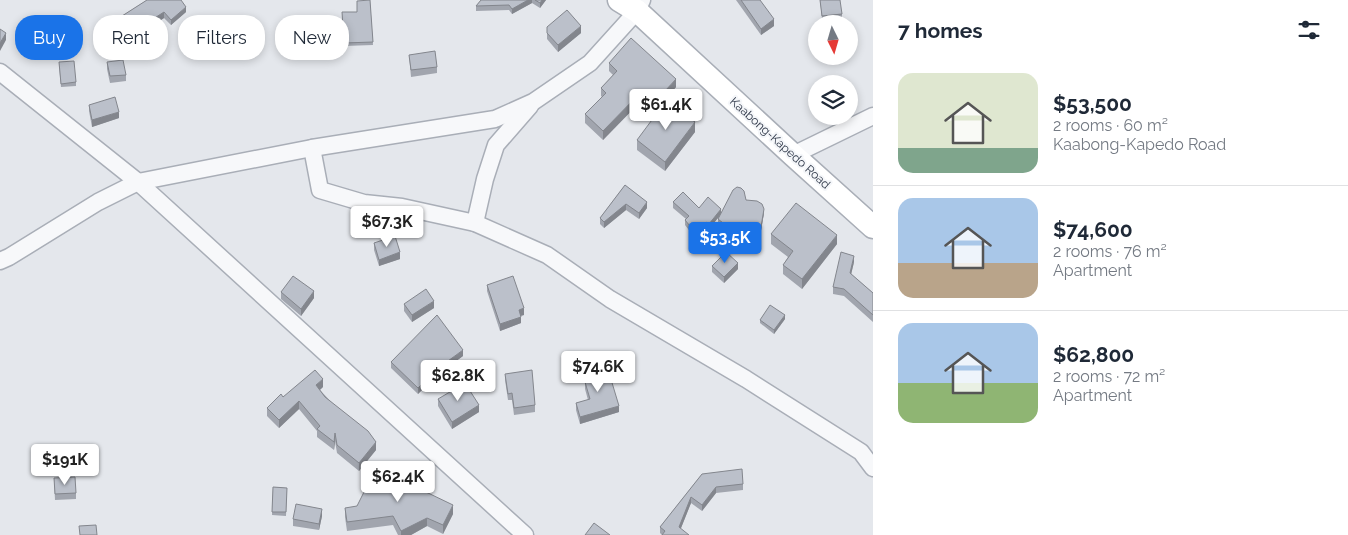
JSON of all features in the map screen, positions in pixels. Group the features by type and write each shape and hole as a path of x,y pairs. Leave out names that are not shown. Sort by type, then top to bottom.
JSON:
{"main road":[{"name":"Kaabong-Kapedo Road","path":"632,4 873,227"}],"street":[{"path":"0,261 98,202 138,182 312,148 495,119 533,102 590,63 632,4"},
{"path":"0,72 138,182 525,535"},
{"path":"475,223 485,179 496,145 533,102"},
{"path":"793,155 873,116"},
{"path":"312,148 320,190 364,203 402,207 475,223 547,255 610,299 746,378 861,452 873,468"}],"building":[{"path":"147,0 181,0 186,7 171,20 164,12 159,15 124,15"},
{"path":"370,0 373,42 349,43 349,15 342,15 342,12 357,12 357,1"},
{"path":"481,0 528,0 512,9 509,5 476,6"},
{"path":"741,0 760,0 774,19 761,29"},
{"path":"820,0 840,0 842,14 822,15"},
{"path":"567,10 581,26 558,45 547,33 547,27"},
{"path":"0,29 6,33 0,43"},
{"path":"631,38 676,79 654,103 641,92 603,131 585,114 606,93 601,88 617,71 609,63"},
{"path":"435,51 437,67 411,70 409,55"},
{"path":"123,60 126,75 110,76 107,62"},
{"path":"74,61 76,82 61,84 59,62"},
{"path":"115,97 119,112 92,120 89,105"},
{"path":"666,101 695,122 665,162 637,140"},
{"path":"625,185 647,202 639,213 626,204 604,222 600,218"},
{"path":"737,187 744,191 746,200 757,201 762,204 764,209 757,250 718,219 733,190"},
{"path":"683,192 699,208 708,197 721,209 709,224 707,222 695,232 685,220 689,216 673,202"},
{"path":"796,203 837,235 802,279 783,265 793,251 771,234"},
{"path":"395,236 400,252 379,260 374,243"},
{"path":"726,252 738,263 724,277 712,266"},
{"path":"841,252 854,256 850,273 873,293 873,315 844,289 833,287"},
{"path":"293,276 314,291 301,309 281,292"},
{"path":"513,276 524,308 519,310 521,317 500,324 487,285"},
{"path":"426,289 434,301 412,315 404,304"},
{"path":"770,305 785,315 774,330 760,320"},
{"path":"437,315 463,350 437,369 418,388 391,362"},
{"path":"607,366 619,406 580,417 576,403 590,399 585,382 589,381 586,372"},
{"path":"315,370 323,379 316,385 325,397 368,431 376,442 359,463 337,445 335,433 334,442 317,429 320,426 299,401 279,420 267,408 281,394 283,397"},
{"path":"532,370 535,405 514,408 512,393 508,394 505,374"},
{"path":"465,383 479,405 452,422 438,399"},
{"path":"376,468 453,505 443,525 427,518 401,531 393,516 347,522 345,508 357,506"},
{"path":"742,469 743,484 716,487 702,505 691,497 679,527 689,535 662,535 665,531 660,527 702,474"},
{"path":"75,477 76,493 55,494 54,478"},
{"path":"273,487 287,488 286,512 272,512"},
{"path":"296,504 322,509 319,524 293,519"},
{"path":"594,523 610,535 585,535"},
{"path":"96,525 97,535 80,535 79,526"}]}
